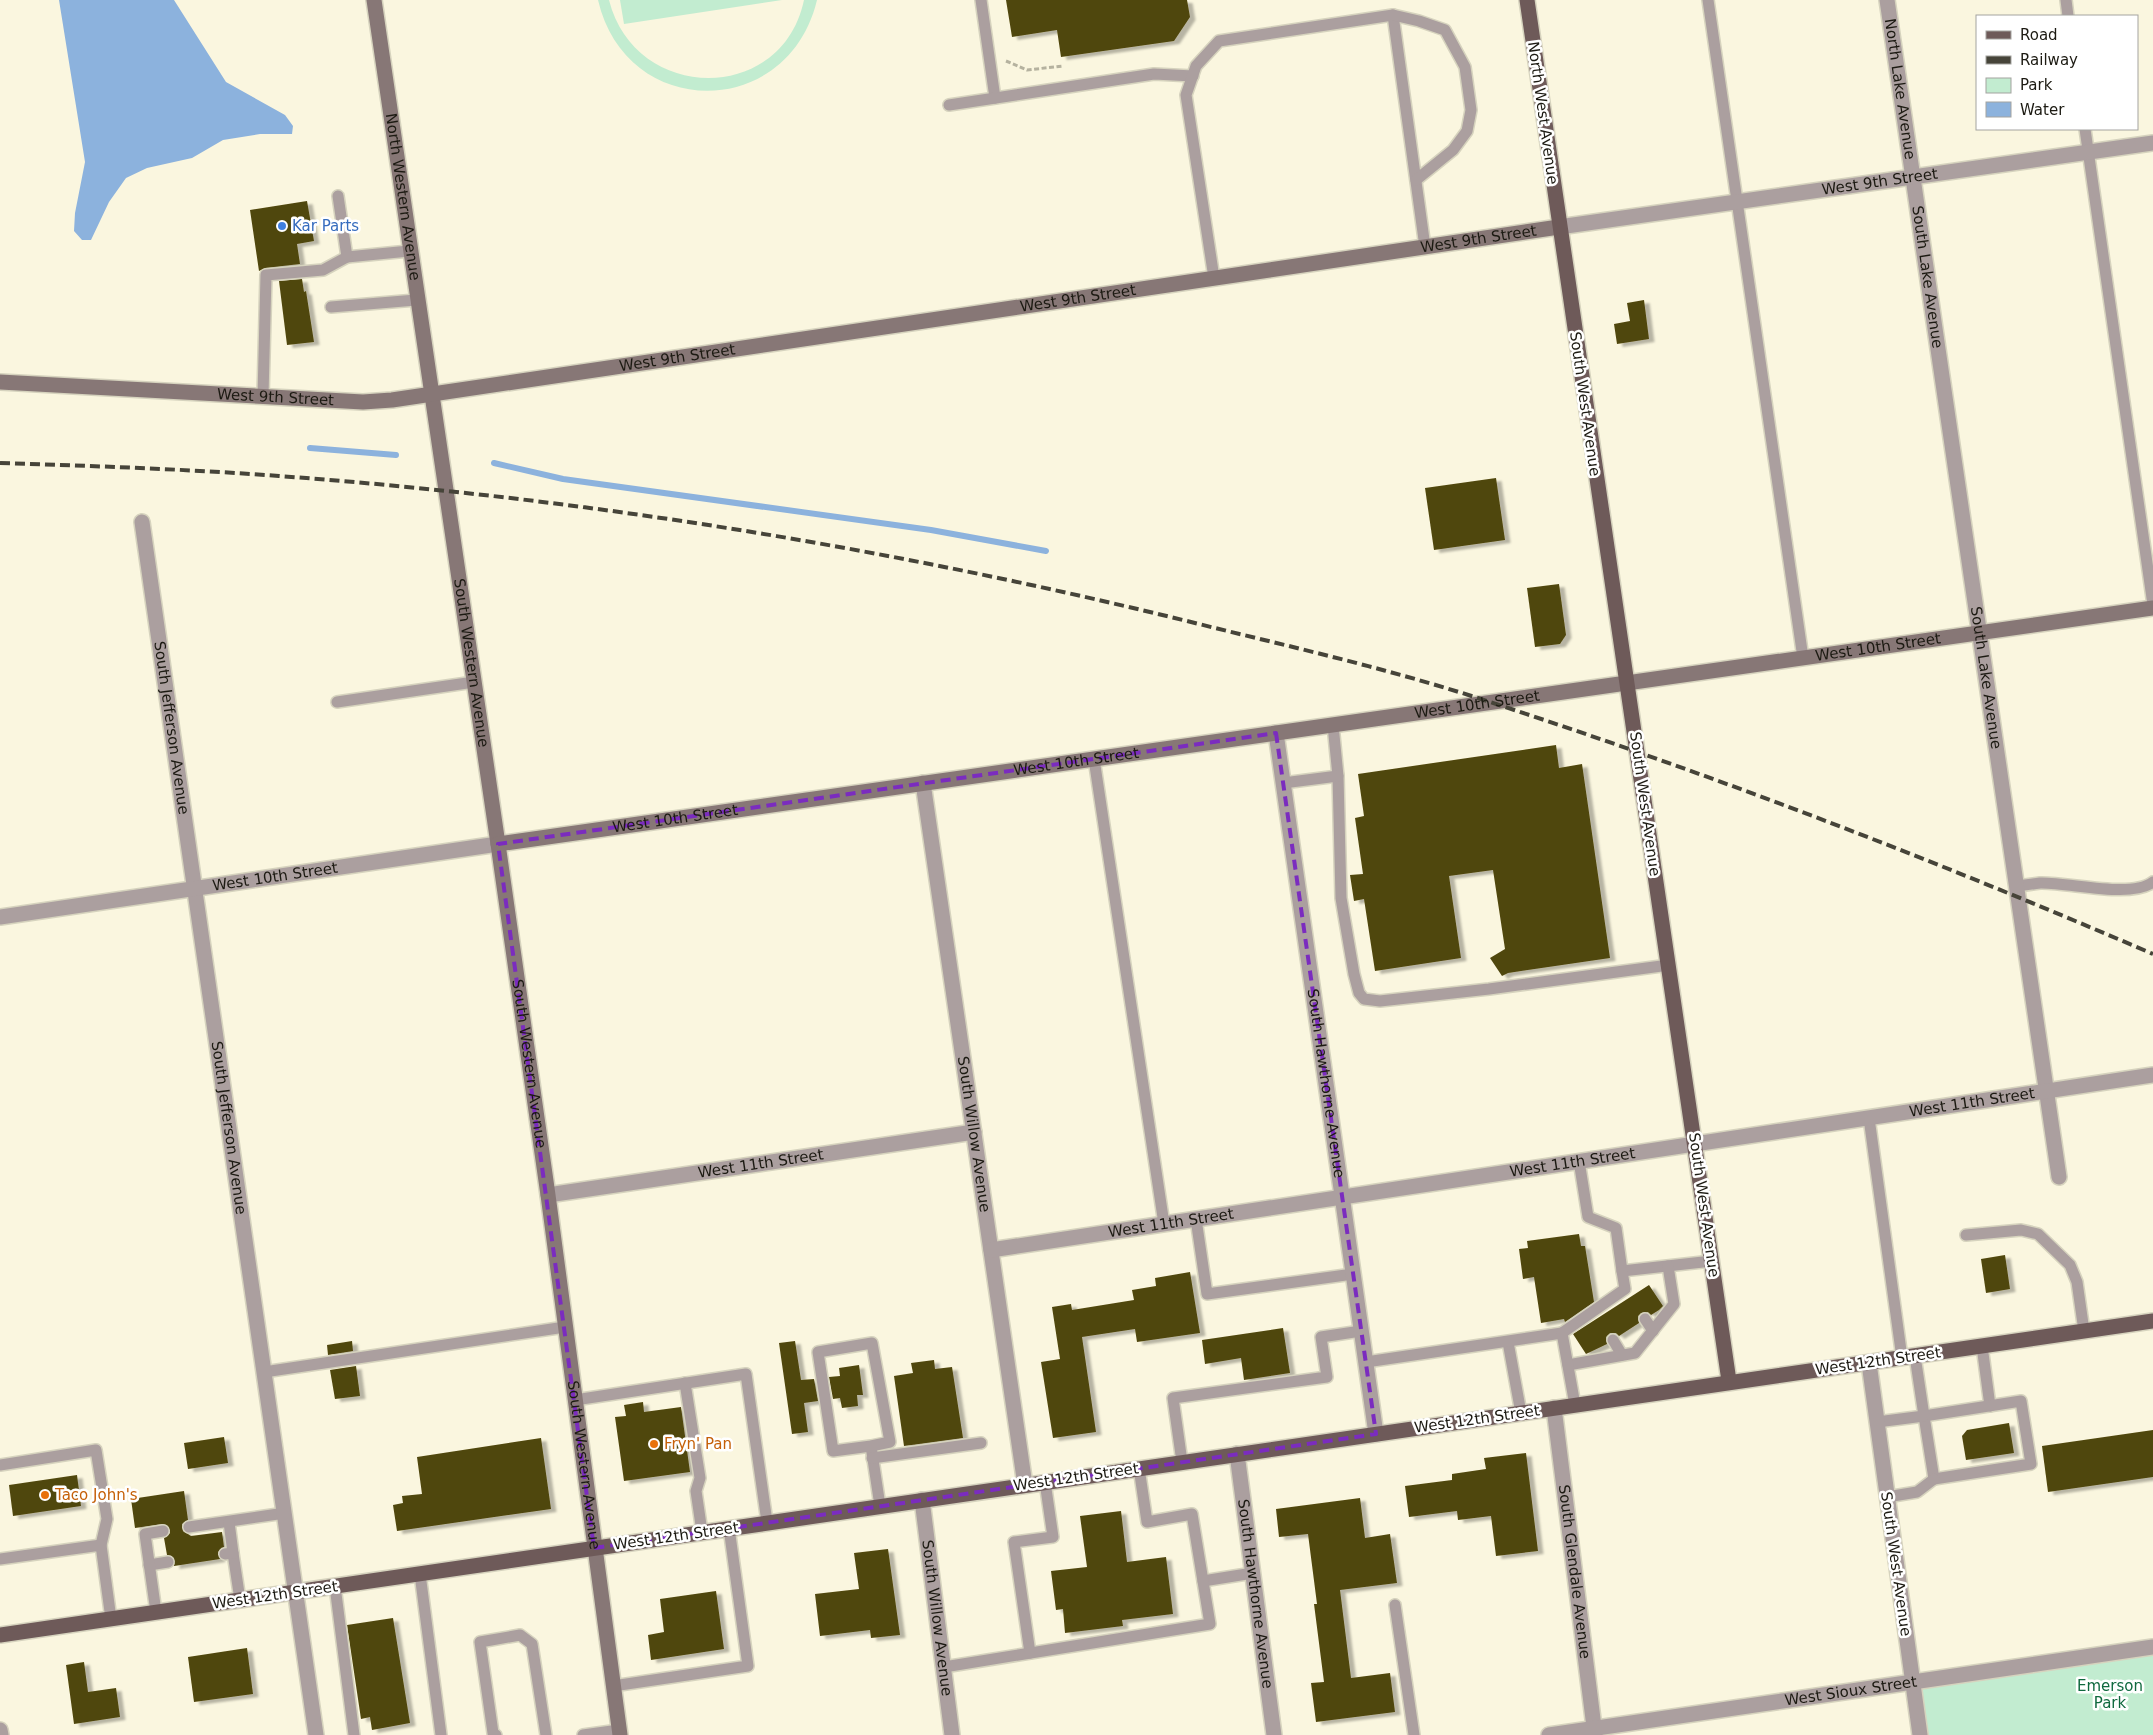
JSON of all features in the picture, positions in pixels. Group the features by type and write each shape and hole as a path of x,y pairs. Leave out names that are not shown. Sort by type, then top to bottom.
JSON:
{"main road":[{"name":"North West Avenue","path":"1527,0 1559,227"},
{"name":"South West Avenue","path":"1559,227 1729,1382"},
{"name":"West 12th Street","path":"0,1635 2153,1321"}],"street":[{"name":"North Western Avenue","path":"374,0 431,394"},
{"name":"North Lake Avenue","path":"1887,0 1914,178"},
{"name":"West 9th Street","path":"0,382 362,402 431,394 1425,246 2153,143"},
{"name":"South Lake Avenue","path":"1914,178 2059,1177"},
{"name":"South Western Avenue","path":"431,394 548,1195 619,1733"},
{"name":"South Jefferson Avenue","path":"142,522 316,1735"},
{"name":"West 10th Street","path":"0,917 2153,607"},
{"name":"South Hawthorne Avenue","path":"1276,733 1376,1434"},
{"name":"South Willow Avenue","path":"923,783 1025,1485"},
{"name":"West 11th Street","path":"991,1250 2153,1075"},
{"name":"West 11th Street","path":"548,1195 974,1132"},
{"name":"South West Avenue","path":"1869,1363 1920,1735"},
{"name":"South Glendale Avenue","path":"1554,1408 1594,1732"},
{"name":"South Hawthorne Avenue","path":"1237,1454 1274,1735"},
{"name":"South Willow Avenue","path":"922,1500 952,1735"},
{"name":"West Sioux Street","path":"1548,1735 1594,1732 1912,1680 2153,1647"},
{"path":"0,1730 1,1735"}],"lane":[{"path":"981,0 994,98"},
{"path":"1708,0 1804,658"},
{"path":"2066,0 2068,15"},
{"path":"1393,15 1425,246"},
{"path":"1214,278 1186,95 1196,66 1219,41 1393,15 1445,30 1465,67 1471,110 1467,131 1453,150 1416,180"},
{"path":"949,105 1154,74 1193,76"},
{"path":"2085,130 2153,607"},
{"path":"338,196 347,257"},
{"path":"263,396 266,275 323,270 347,257 409,251"},
{"path":"330,307 416,300"},
{"path":"336,702 474,682"},
{"path":"1333,725 1338,776 1341,898 1354,974 1359,993 1364,999 1380,1001 1490,990 1669,965"},
{"path":"1094,759 1164,1224"},
{"path":"1283,783 1338,776"},
{"path":"2017,886 2040,883 2121,890 2148,886 2153,882"},
{"path":"1869,1118 1909,1357 1924,1416 1934,1478"},
{"path":"1366,1362 1562,1333 1628,1293 1622,1271 1616,1228 1588,1216 1579,1161"},
{"path":"1196,1219 1206,1294 1353,1274"},
{"path":"1966,1235 2021,1230 2038,1234 2070,1265 2076,1282 2084,1331"},
{"path":"1622,1271 1712,1261"},
{"path":"1568,1365 1635,1353 1674,1304 1668,1266"},
{"path":"1646,1319 1653,1331"},
{"path":"264,1372 565,1327"},
{"path":"1182,1462 1173,1398 1327,1377 1321,1337 1361,1331"},
{"path":"1562,1333 1575,1405"},
{"path":"1613,1340 1622,1355"},
{"path":"1508,1342 1521,1413"},
{"path":"872,1343 890,1442 871,1446 833,1451 818,1352 872,1343"},
{"path":"1982,1346 1990,1406"},
{"path":"574,1400 746,1374 767,1522"},
{"path":"685,1383 700,1478 696,1491 702,1532"},
{"path":"1877,1422 2021,1401 2031,1464 1934,1478 1917,1492 1887,1497"},
{"path":"872,1458 981,1443"},
{"path":"871,1446 880,1506"},
{"path":"0,1465 96,1450 107,1520 101,1545 111,1618"},
{"path":"944,1667 1210,1624 1192,1514 1148,1522 1139,1468"},
{"path":"1030,1653 1014,1542 1053,1536 1045,1482"},
{"path":"189,1527 285,1513"},
{"path":"229,1522 229,1553 240,1600"},
{"path":"613,1686 748,1666 728,1528"},
{"path":"156,1612 145,1534 163,1531"},
{"path":"0,1559 101,1545"},
{"path":"149,1565 168,1562"},
{"path":"1203,1581 1252,1573"},
{"path":"420,1574 441,1735"},
{"path":"335,1586 354,1735"},
{"path":"1395,1605 1414,1735"},
{"path":"496,1735 493,1733 480,1642 520,1635 532,1644 546,1735"},
{"path":"583,1735 619,1733"}],"path":[{"path":"1005,60 1018,68 1027,70 1063,66"}],"highlighted area":[{"path":"1276,733 1376,1434 594,1548 498,844"}],"green space":[{"path":"598,0 609,0 624,34 647,58 676,73 708,78 739,73 768,59 790,34 804,0 817,0 800,40 774,68 742,85 707,91 672,85 640,68 614,40"},
{"path":"620,0 782,0 624,24"},
{"name":"Emerson Park","path":"2153,1647 2153,1735 1920,1735 1912,1680"}],"water":[{"path":"59,0 174,0 226,82 285,115 293,126 292,134 260,134 223,140 192,158 147,168 126,178 109,202 91,240 82,240 74,231 75,213 85,162"}],"building":[{"path":"1006,0 1187,0 1190,17 1174,41 1061,57 1057,30 1012,37"},
{"name":"Kar Parts","path":"307,201 314,241 297,244 300,264 265,268 259,271 250,210"},
{"path":"302,279 304,292 306,291 314,342 287,345 279,281"},
{"path":"1644,300 1649,339 1617,344 1614,324 1630,321 1627,303"},
{"path":"1496,478 1505,540 1434,550 1425,488"},
{"path":"1559,584 1566,635 1560,644 1535,647 1527,588"},
{"path":"1556,745 1559,768 1582,764 1610,958 1508,973 1502,976 1490,958 1505,949 1493,870 1449,876 1461,958 1375,971 1364,899 1354,901 1350,875 1363,874 1355,818 1364,816 1358,774"},
{"path":"1579,1234 1581,1246 1585,1246 1594,1302 1565,1322 1564,1319 1541,1323 1534,1277 1523,1279 1519,1249 1528,1248 1527,1241"},
{"path":"2005,1255 2010,1289 1986,1293 1981,1259"},
{"path":"1190,1272 1200,1333 1137,1342 1135,1329 1082,1337 1096,1432 1053,1438 1041,1362 1060,1359 1052,1307 1071,1304 1072,1310 1134,1300 1132,1290 1156,1286 1155,1278"},
{"path":"1649,1285 1663,1306 1651,1315 1648,1312 1641,1313 1638,1316 1639,1323 1619,1336 1616,1333 1610,1333 1606,1337 1607,1344 1586,1354 1573,1334"},
{"path":"1283,1328 1290,1373 1244,1380 1241,1358 1205,1364 1202,1340"},
{"path":"352,1341 353,1351 328,1355 327,1345"},
{"path":"795,1341 801,1380 814,1379 818,1401 804,1403 808,1432 792,1434 779,1343"},
{"path":"934,1360 935,1369 952,1367 963,1438 904,1446 894,1376 913,1373 911,1363"},
{"path":"859,1365 863,1395 857,1395 858,1406 842,1408 840,1398 833,1399 829,1377 840,1376 839,1368"},
{"path":"356,1366 360,1396 335,1399 330,1370"},
{"path":"643,1402 644,1412 681,1407 690,1472 624,1481 615,1417 626,1416 624,1405"},
{"path":"2009,1423 2014,1453 1966,1460 1962,1436 1967,1430"},
{"path":"2153,1430 2153,1477 2048,1492 2042,1446"},
{"path":"224,1437 228,1463 188,1469 184,1443"},
{"path":"541,1438 551,1509 397,1531 393,1505 403,1503 402,1496 422,1494 417,1457"},
{"path":"1526,1453 1538,1551 1496,1556 1491,1516 1458,1520 1457,1511 1409,1517 1405,1486 1452,1480 1452,1474 1486,1469 1484,1458"},
{"name":"Taco John's","path":"77,1475 81,1506 13,1516 9,1485"},
{"path":"184,1491 188,1520 182,1524 183,1531 191,1536 222,1532 224,1547 218,1552 220,1559 174,1566 174,1558 167,1555 164,1538 170,1533 168,1526 162,1524 135,1528 131,1499"},
{"path":"1360,1498 1365,1538 1390,1534 1397,1583 1340,1590 1351,1678 1390,1673 1395,1712 1316,1722 1311,1683 1324,1682 1314,1604 1317,1604 1308,1534 1279,1537 1276,1509"},
{"path":"1121,1511 1127,1562 1166,1557 1173,1614 1122,1620 1123,1626 1065,1633 1063,1609 1056,1610 1051,1571 1087,1567 1080,1516"},
{"path":"888,1549 900,1635 871,1638 870,1630 820,1636 815,1594 859,1589 854,1553"},
{"path":"716,1591 724,1649 651,1660 648,1635 664,1632 660,1599"},
{"path":"393,1618 410,1723 372,1730 370,1717 361,1719 347,1625"},
{"path":"247,1648 253,1694 194,1702 188,1657"},
{"path":"84,1662 88,1692 116,1688 120,1717 74,1724 66,1665"}],"waterway":[{"path":"310,448 396,455"},
{"path":"494,463 563,479 931,530 1046,551"}],"railway":[{"path":"0,463 140,468 279,476 515,499 633,514 867,552 1100,600 1391,672 1579,732 1827,821 1991,886 2153,954"}],"place":[{"name":"Kar Parts","path":"282,226"},
{"name":"Fryn' Pan","path":"654,1444"},
{"name":"Taco John's","path":"45,1495"}]}
